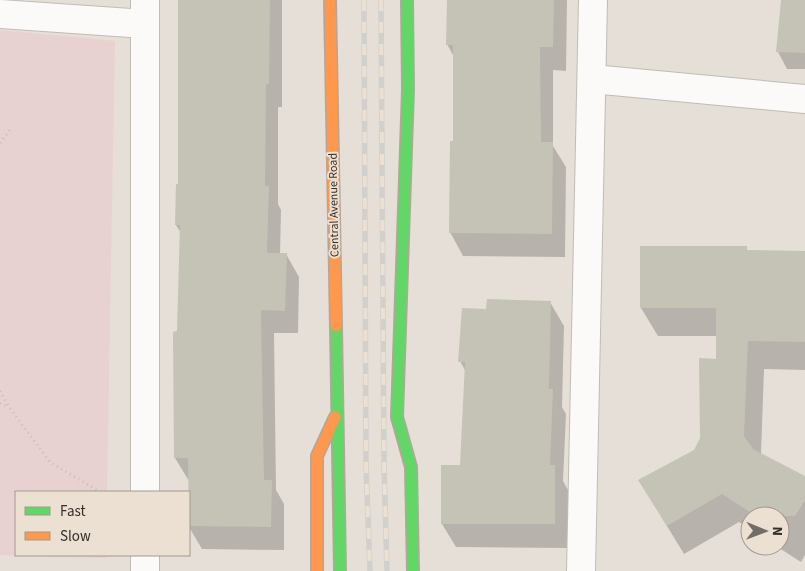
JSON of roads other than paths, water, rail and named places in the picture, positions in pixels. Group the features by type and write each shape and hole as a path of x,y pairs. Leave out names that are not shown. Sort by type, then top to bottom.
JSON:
{"main road":[{"name":"Central Avenue Road","path":"330,0 340,571"},
{"path":"398,465 397,417 408,89 407,0"},
{"name":"Central Avenue Road","path":"317,571 317,456 338,411"},
{"path":"397,417 412,467 413,571"}],"street":[{"path":"581,571 593,0"},
{"path":"0,14 144,12 145,491"},
{"path":"592,79 805,99"},
{"path":"145,556 145,571"}],"railway":[{"path":"364,0 366,465 370,571"},
{"path":"381,0 384,465 387,571"}]}
